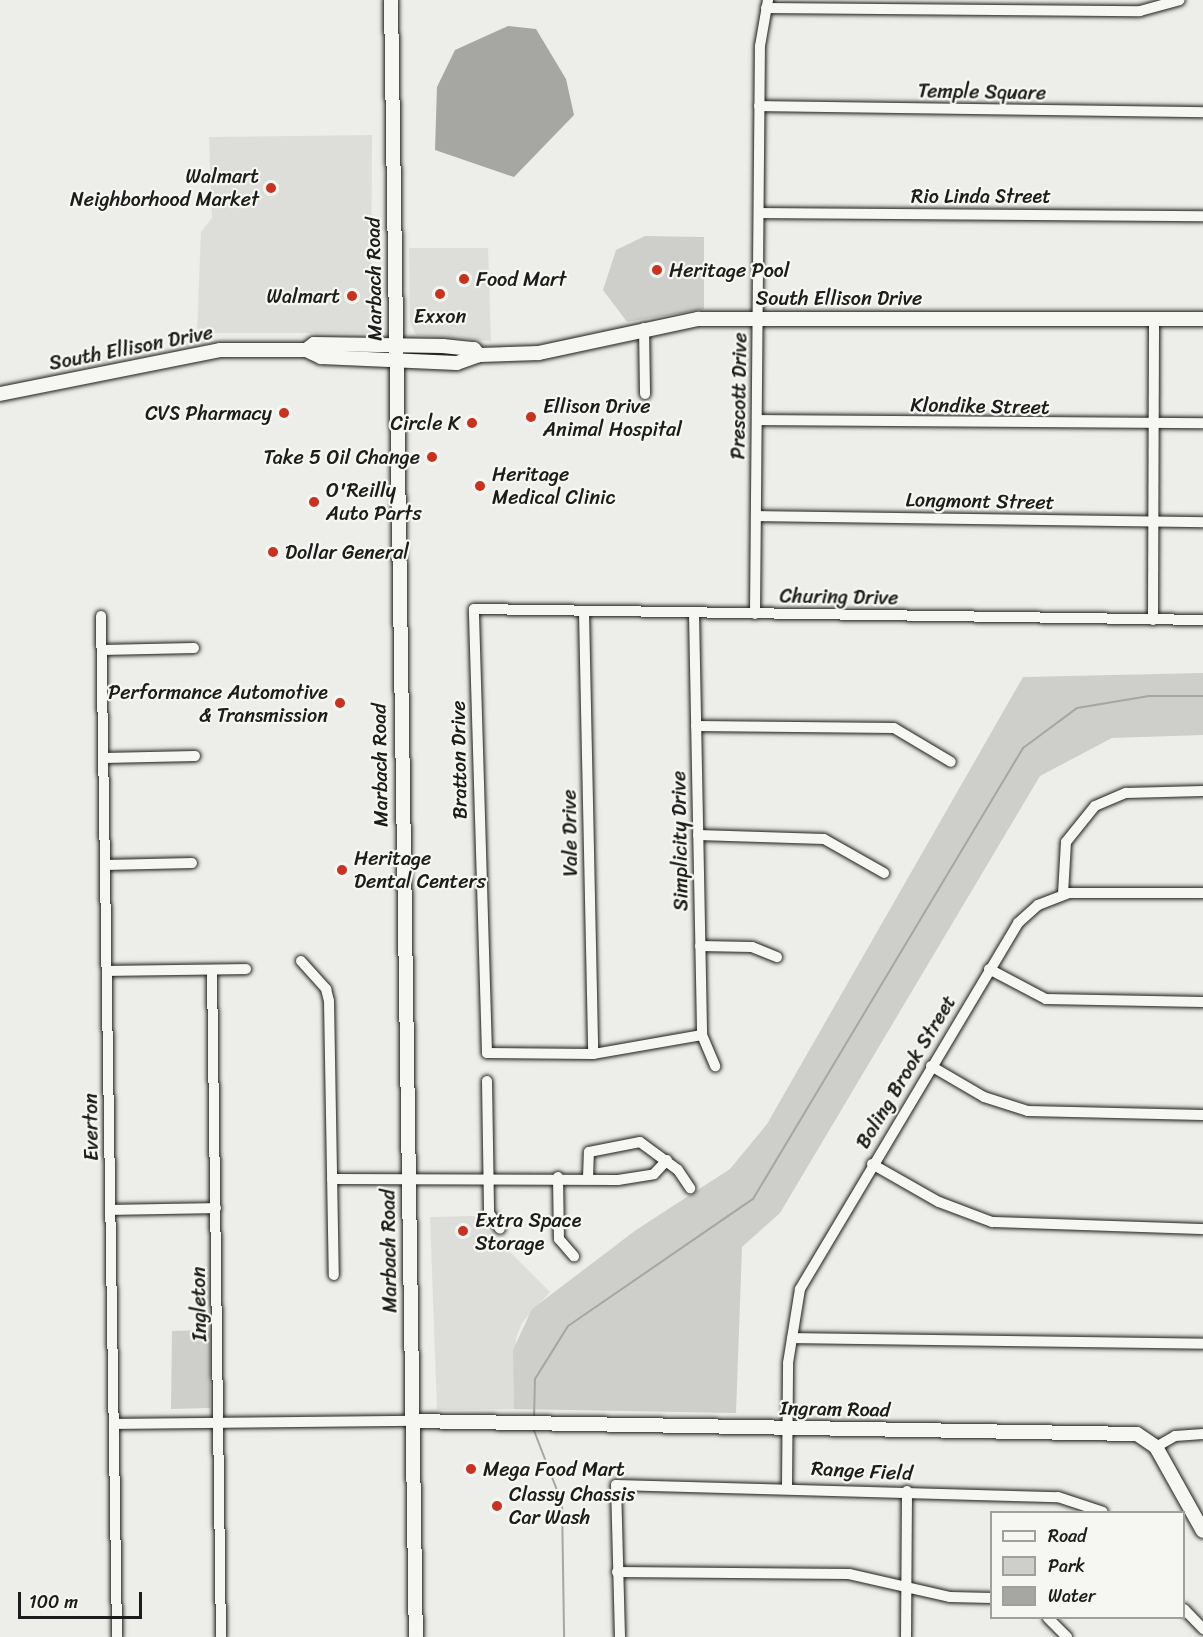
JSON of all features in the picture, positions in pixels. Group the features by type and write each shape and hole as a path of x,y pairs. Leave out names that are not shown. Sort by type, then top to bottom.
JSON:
{"street":[{"name":"Marbach Road","path":"391,0 406,1176 417,1637"},
{"path":"767,4 1140,11 1180,0"},
{"name":"Prescott Drive","path":"755,614 759,106 767,4"},
{"name":"Temple Square","path":"759,106 1203,112"},
{"name":"Rio Linda Street","path":"759,213 1203,216"},
{"name":"South Ellison Drive","path":"0,394 182,355 306,350 321,357 395,362 444,362 479,355 538,353 644,328 758,316 1203,319"},
{"path":"1153,620 1154,320"},
{"path":"644,328 645,394"},
{"name":"South Ellison Drive","path":"306,350 314,344 443,346 474,349 479,355"},
{"path":"443,346 444,362"},
{"name":"Klondike Street","path":"756,420 1203,423"},
{"name":"Longmont Street","path":"756,516 1203,522"},
{"name":"Churing Drive","path":"474,609 1203,620"},
{"name":"Bratton Drive","path":"474,609 487,1053 593,1054"},
{"name":"Vale Drive","path":"584,612 593,1054"},
{"name":"Simplicity Drive","path":"694,614 702,1035 715,1066"},
{"name":"Everton","path":"101,616 117,1637"},
{"path":"102,650 194,648"},
{"path":"696,726 894,728 951,762"},
{"path":"104,758 195,756"},
{"path":"1063,894 1066,842 1095,806 1126,793 1203,791"},
{"path":"699,835 824,839 884,873"},
{"path":"105,865 192,863"},
{"name":"Boling Brook Street","path":"787,1486 787,1427 792,1338 800,1289 872,1164 1022,918 1063,894 1203,893"},
{"path":"700,946 752,946 777,957"},
{"path":"301,961 326,989 329,1001 334,1275"},
{"path":"107,971 246,969"},
{"path":"989,969 1046,999 1203,1002"},
{"name":"Ingleton","path":"212,970 222,1637"},
{"path":"593,1054 702,1035"},
{"path":"931,1066 984,1097 1028,1111 1203,1115"},
{"path":"487,1081 489,1213 500,1229"},
{"path":"588,1178 589,1152 640,1142 667,1160 690,1188"},
{"path":"332,1179 406,1176 488,1179 642,1177 667,1160"},
{"path":"872,1164 939,1202 992,1222 1203,1229"},
{"path":"558,1177 559,1239 574,1256"},
{"path":"111,1210 216,1208"},
{"path":"792,1338 1203,1344"},
{"path":"114,1424 412,1421"},
{"name":"Ingram Road","path":"412,1421 523,1425 1129,1433 1156,1447"},
{"path":"1203,1434 1175,1436 1156,1447 1203,1531"},
{"name":"Range Field","path":"617,1572 616,1485 787,1486 1058,1497 1100,1511"},
{"path":"906,1637 907,1491"},
{"path":"620,1637 617,1572 849,1574 951,1597 990,1598"},
{"path":"1185,1610 1203,1629"},
{"path":"1050,1619 1067,1637"}],"shaded area":[{"path":"372,135 371,333 197,333 201,232 212,218 209,137"},
{"path":"409,248 488,248 491,341 416,335 410,322"},
{"path":"474,1216 550,1292 522,1323 516,1338 514,1409 437,1410 430,1217"}],"green space":[{"name":"Heritage Pool","path":"645,236 704,237 704,309 627,322 603,290 616,250"},
{"path":"1203,673 1203,735 1112,738 1040,776 780,1213 742,1247 736,1413 514,1409 513,1350 532,1309 636,1230 730,1169 767,1124 1023,677"},
{"path":"210,1330 210,1408 171,1409 172,1331"}],"water":[{"path":"508,26 536,29 566,79 574,115 514,177 435,150 437,87 455,50"}],"waterway":[{"path":"534,1419 535,1379 568,1326 753,1199 1023,748 1077,708 1149,696 1203,696"},
{"path":"533,1428 562,1503 564,1637"}],"place":[{"name":"Walmart Neighborhood Market","path":"271,188"},
{"name":"Heritage Pool","path":"657,270"},
{"name":"Food Mart","path":"464,279"},
{"name":"Exxon","path":"440,294"},
{"name":"Walmart","path":"352,296"},
{"name":"CVS Pharmacy","path":"284,413"},
{"name":"Ellison Drive Animal Hospital","path":"531,417"},
{"name":"Circle K","path":"472,423"},
{"name":"Take 5 Oil Change","path":"432,457"},
{"name":"Heritage Medical Clinic","path":"480,486"},
{"name":"O'Reilly Auto Parts","path":"314,502"},
{"name":"Dollar General","path":"273,552"},
{"name":"Performance Automotive & Transmission","path":"340,703"},
{"name":"Heritage Dental Centers","path":"342,870"},
{"name":"Extra Space Storage","path":"463,1231"},
{"name":"Mega Food Mart","path":"471,1469"},
{"name":"Classy Chassis Car Wash","path":"497,1506"}]}
